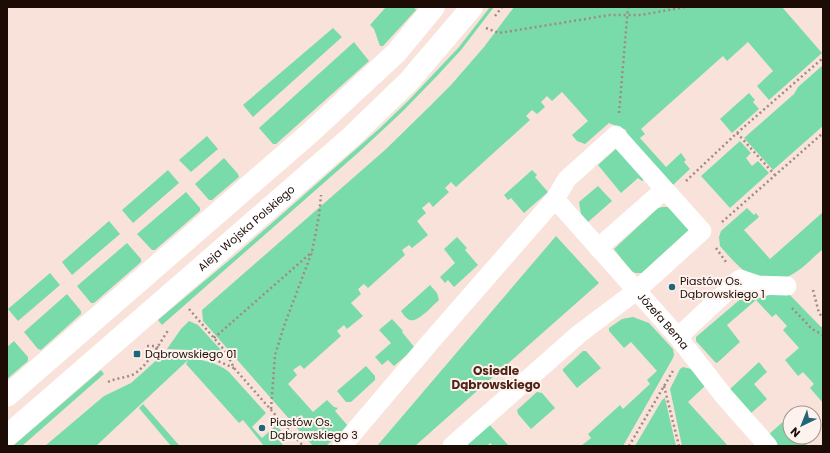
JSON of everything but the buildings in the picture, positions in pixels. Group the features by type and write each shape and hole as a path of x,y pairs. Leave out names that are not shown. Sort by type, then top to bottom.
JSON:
{"street":[{"path":"7,396 311,132 396,53 434,7"},
{"name":"Aleja Wojska Polskiego","path":"7,436 351,137 409,81 472,7"},
{"path":"342,446 555,199 567,178 616,135 702,231 636,291 580,334 452,446"},
{"path":"598,248 667,193"},
{"name":"Józefa Bema","path":"555,199 683,344 768,446"},
{"path":"683,344 740,279 758,284 779,286"}],"path":[{"path":"616,135 618,127 628,7"},
{"path":"486,28 499,33 610,15 642,15 685,7"},
{"path":"667,193 823,58"},
{"path":"737,133 775,176"},
{"path":"740,279 702,231 717,226 823,133"},
{"path":"271,410 275,355 284,326 312,252 320,208 320,194"},
{"path":"214,338 312,252"},
{"path":"779,286 812,329 823,335"},
{"path":"814,290 819,313 823,318"},
{"path":"189,309 226,352 234,368 303,446"},
{"path":"629,446 664,386 683,344"},
{"path":"116,378 133,375 149,360 156,346 165,352 189,354 213,359 234,368"},
{"path":"664,386 679,446"}],"green space":[{"path":"386,7 414,7 416,10 383,46 380,46 374,29 370,25"},
{"path":"490,7 494,7 461,50 402,112 359,152 162,325 158,320 239,252 380,128 410,99 459,47"},
{"path":"514,7 782,7 822,53 769,100 757,86 773,71 748,42 727,61 723,56 641,129 645,134 640,138 666,167 681,153 686,160 684,162 690,169 673,185 627,136 626,130 609,123 585,144 577,141 572,135 588,121 562,92 552,101 547,96 541,102 545,107 537,114 532,110 526,116 530,120 456,187 451,182 445,188 449,192 433,207 429,202 422,208 426,213 417,221 428,235 412,248 409,245 402,250 405,255 368,288 364,284 358,289 361,294 351,303 363,316 347,329 344,325 337,331 341,336 304,369 300,365 293,370 297,375 288,384 313,412 327,400 334,407 338,408 335,411 348,426 326,446 313,446 203,321 202,310 385,150 451,85 484,47"},
{"path":"333,28 342,37 253,117 243,105"},
{"path":"354,42 369,61 276,144 273,144 259,128"},
{"path":"823,65 823,126 773,170 744,138 794,94 798,87"},
{"path":"749,93 755,100 753,102 759,109 732,133 720,119"},
{"path":"207,136 218,149 191,172 179,160"},
{"path":"740,141 751,153 746,158 752,166 758,161 769,173 730,208 701,176"},
{"path":"618,147 648,177 642,181 638,178 621,193 598,165"},
{"path":"224,158 239,177 212,200 209,200 195,184"},
{"path":"168,170 179,183 133,223 122,210"},
{"path":"532,170 537,175 535,177 548,192 524,213 511,198 508,200 504,195"},
{"path":"598,186 612,201 588,222 581,214 579,202"},
{"path":"186,192 200,208 200,211 155,250 152,250 137,234"},
{"path":"669,207 692,227 642,273 632,272 614,249 658,208"},
{"path":"747,208 754,215 756,213 759,217 744,230 770,259 823,212 823,249 807,264 789,276 771,279 752,275 736,264 720,246 719,237 721,231"},
{"path":"109,221 120,234 72,275 62,262"},
{"path":"556,236 599,283 415,446 377,446"},
{"path":"457,237 467,248 465,250 478,265 454,287 448,280 445,283 440,277 455,263 444,249"},
{"path":"127,243 141,259 141,262 94,303 91,303 77,286"},
{"path":"50,273 60,285 18,321 8,309"},
{"path":"430,285 437,293 439,300 417,319 407,319 401,311"},
{"path":"750,291 756,299 787,292 821,327 823,326 823,403 810,388 814,384 803,372 798,376 785,360 799,348 783,330 787,326 776,314 772,317 756,300 727,325 740,342 717,363 696,341 696,337"},
{"path":"67,294 81,311 81,314 41,350 38,349 24,332"},
{"path":"633,317 649,323 673,349 673,358 623,446 581,446 591,438 588,434 620,405 623,409 650,384 647,380 657,371 631,342 624,348 609,331 609,328 622,319"},
{"path":"392,319 415,348 394,366 388,360 382,365 375,357 391,343 379,330"},
{"path":"189,321 198,325 221,350 223,355 222,357 219,358 190,350 167,349 181,329"},
{"path":"14,341 28,357 28,361 7,379 7,347"},
{"path":"583,351 586,351 601,368 577,388 563,369"},
{"path":"173,356 210,362 229,372 266,413 252,427 262,438 276,425 283,433 277,438 284,446 264,446 243,420 239,423 186,364 188,360 96,446 45,446 104,396 131,383 160,357"},
{"path":"759,362 767,372 754,384 767,399 750,414 729,390"},
{"path":"366,366 375,376 375,380 351,402 346,402 337,391"},
{"path":"683,367 691,369 705,386 688,402 728,446 682,446 670,389 680,369"},
{"path":"101,370 104,374 22,446 13,446"},
{"path":"537,392 542,393 555,408 531,429 518,414 517,410"},
{"path":"665,398 676,446 635,446 662,400"},
{"path":"143,404 180,446 171,446 139,408"},
{"path":"488,423 509,446 493,446 490,443 487,446 462,446"},
{"path":"782,423 782,445 807,445 778,446 768,435"}],"place":[{"name":"Piastów Os. Dąbrowskiego 1","path":"672,287"},
{"name":"Dąbrowskiego 01","path":"137,354"},
{"name":"Piastów Os. Dąbrowskiego 3","path":"262,428"}],"district":[{"name":"Osiedle Dąbrowskiego","path":"496,378"}]}
